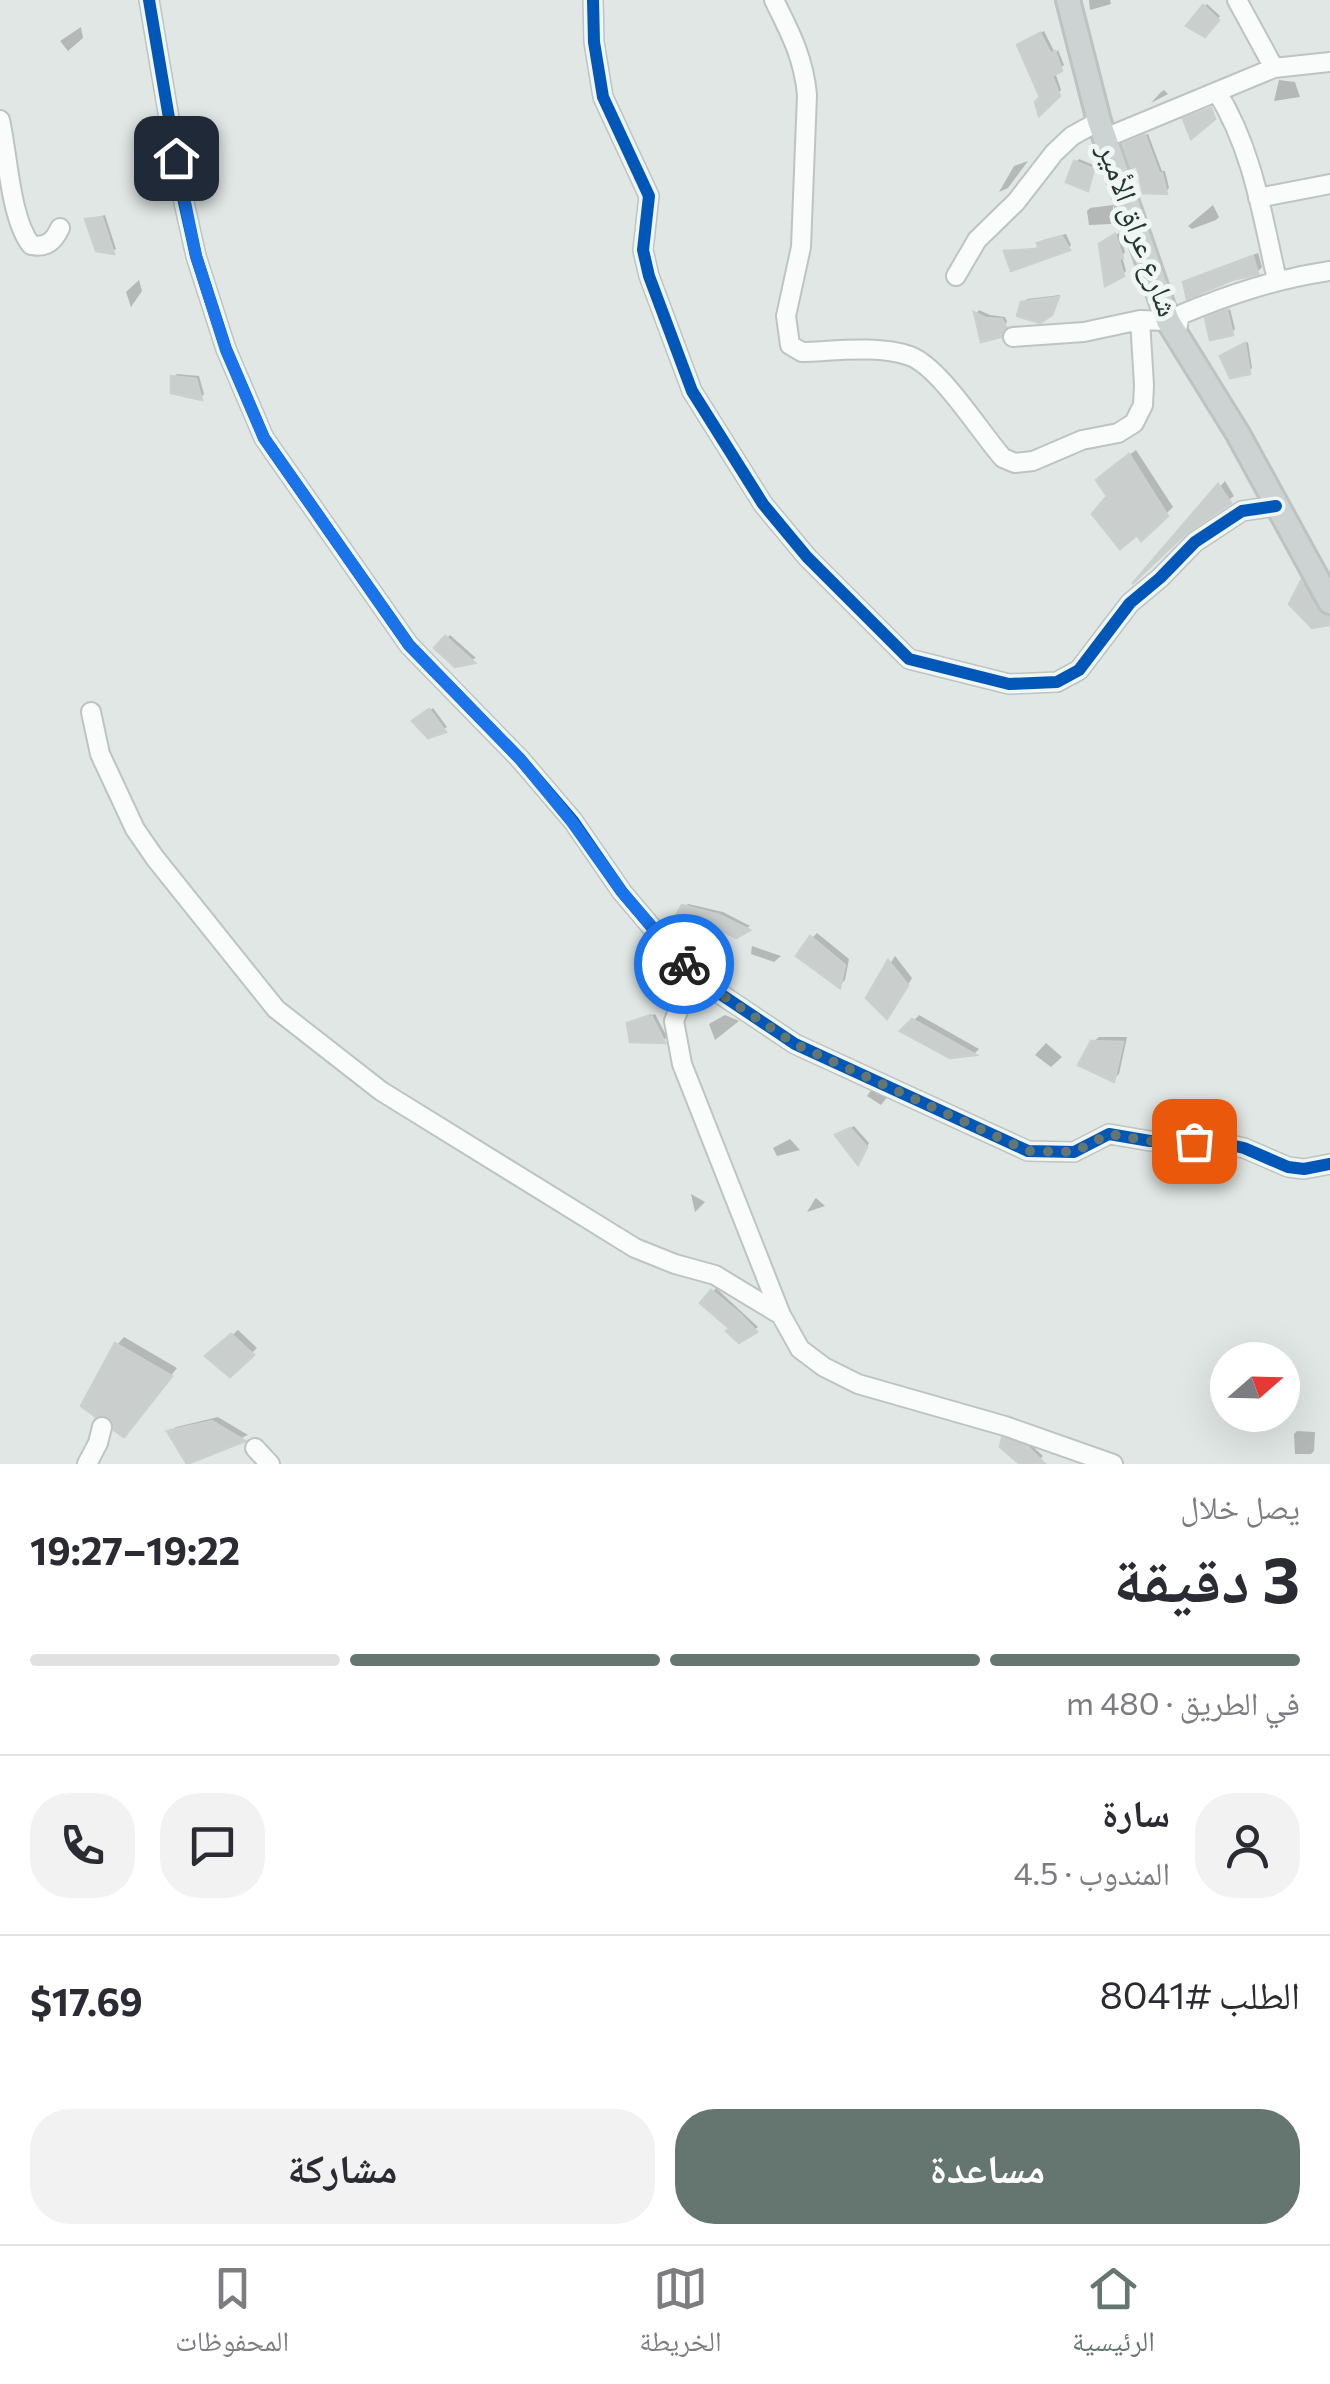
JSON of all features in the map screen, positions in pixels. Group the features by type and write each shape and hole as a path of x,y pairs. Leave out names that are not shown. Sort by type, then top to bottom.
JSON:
{"main road":[{"name":"شارع عراق الأمير","path":"1068,0 1102,130 1172,327 1238,434 1330,602"}],"street":[{"path":"149,0 192,243 226,350 264,438 409,645 520,759 622,892 692,975 795,1044 1028,1151 1074,1152 1109,1134 1150,1141 1212,1140 1244,1148 1288,1167 1304,1169 1330,1164"},
{"path":"593,0 602,97 649,196 644,259 692,391 787,535 898,652 918,663 1009,684 1034,685 1069,678 1130,604 1194,542 1242,510 1276,506"},
{"path":"774,0 800,56 807,95 801,248 786,316 790,345 802,352 897,353 914,358 934,372 1003,458 1015,463 1033,461 1082,440 1118,433 1134,423 1142,405 1144,384 1140,320"},
{"path":"1237,0 1274,68"},
{"path":"956,276 977,240 1016,202 1062,144 1217,92 1274,68 1330,62"},
{"path":"1217,92 1242,137 1277,280"},
{"path":"0,120 26,239 32,245 47,244 60,228"},
{"path":"1258,198 1330,184"},
{"path":"1013,337 1084,332 1140,320 1172,327 1180,315 1277,280 1330,271"},
{"path":"91,712 100,754 135,829 276,1009 381,1091 635,1248 714,1275 780,1315"},
{"path":"692,975 674,1021 675,1040 712,1147 760,1256 780,1315 800,1349 824,1368 858,1384 1006,1426 1114,1464"},
{"path":"86,1464 102,1427"},
{"path":"254,1448 270,1464"}],"building":[{"path":"1203,5 1219,20 1205,37 1186,26"},
{"path":"1040,33 1051,54 1055,51 1062,71 1052,76 1060,96 1039,116 1035,102 1040,97 1017,45"},
{"path":"1211,108 1215,119 1191,139 1183,119"},
{"path":"1145,135 1167,194 1143,193 1137,166 1131,168 1123,144"},
{"path":"1074,161 1094,169 1088,191 1066,182"},
{"path":"102,217 114,254 96,251 85,219"},
{"path":"1115,234 1124,276 1105,286 1099,244"},
{"path":"1062,236 1070,250 1011,271 1004,251 1039,249 1037,243"},
{"path":"1253,256 1258,274 1187,299 1183,282"},
{"path":"1059,297 1052,315 1040,323 1017,316 1021,302"},
{"path":"1227,310 1233,335 1210,340 1205,318"},
{"path":"974,312 1002,319 1006,327 1001,337 981,342"},
{"path":"1245,343 1250,374 1230,378 1220,356"},
{"path":"171,376 196,379 202,400 171,393"},
{"path":"1129,454 1168,516 1141,541 1137,535 1120,549 1092,514 1107,496 1096,480"},
{"path":"1218,484 1231,503 1186,533 1132,584"},
{"path":"1301,581 1317,610 1330,618 1330,625 1312,628 1289,604"},
{"path":"445,636 475,663 455,667 434,648"},
{"path":"429,709 446,732 428,738 412,721"},
{"path":"682,905 719,915 750,930 736,938 701,919 689,931 675,917"},
{"path":"810,936 845,965 840,988 796,956"},
{"path":"888,960 908,985 887,1019 866,998"},
{"path":"651,1015 665,1043 630,1042 627,1023"},
{"path":"912,1019 976,1055 950,1058 900,1031"},
{"path":"1091,1041 1123,1042 1114,1082 1078,1065"},
{"path":"850,1128 867,1147 858,1165 835,1135"},
{"path":"711,1290 757,1332 739,1343 726,1331 729,1328 700,1303"},
{"path":"231,1334 254,1355 230,1377 205,1356"},
{"path":"115,1343 172,1376 124,1437 114,1430 110,1417 96,1417 81,1406"},
{"path":"212,1421 245,1441 187,1464 167,1431"},
{"path":"1002,1438 1028,1447 1045,1464 1020,1464 1000,1447"}],"cycle path":[{"path":"149,0 196,256 226,349 264,438 409,645 520,759 573,821 622,892 692,975 795,1044 1028,1151 1074,1152 1109,1134 1150,1141 1213,1141 1244,1148 1288,1167 1304,1169 1330,1164"},
{"path":"593,0 594,42 603,97 649,196 643,250 692,391 763,504 807,557 909,659 1009,684 1057,682 1079,670 1130,603 1195,542 1242,511 1276,506"}],"way so far":[{"path":"684,964 692,975 795,1044 1028,1151 1046,1154 1084,1150 1109,1134 1150,1141 1194,1141"}],"route":[{"path":"176,158 196,256 226,350 264,438 409,645 520,759 622,892 684,964"}]}
